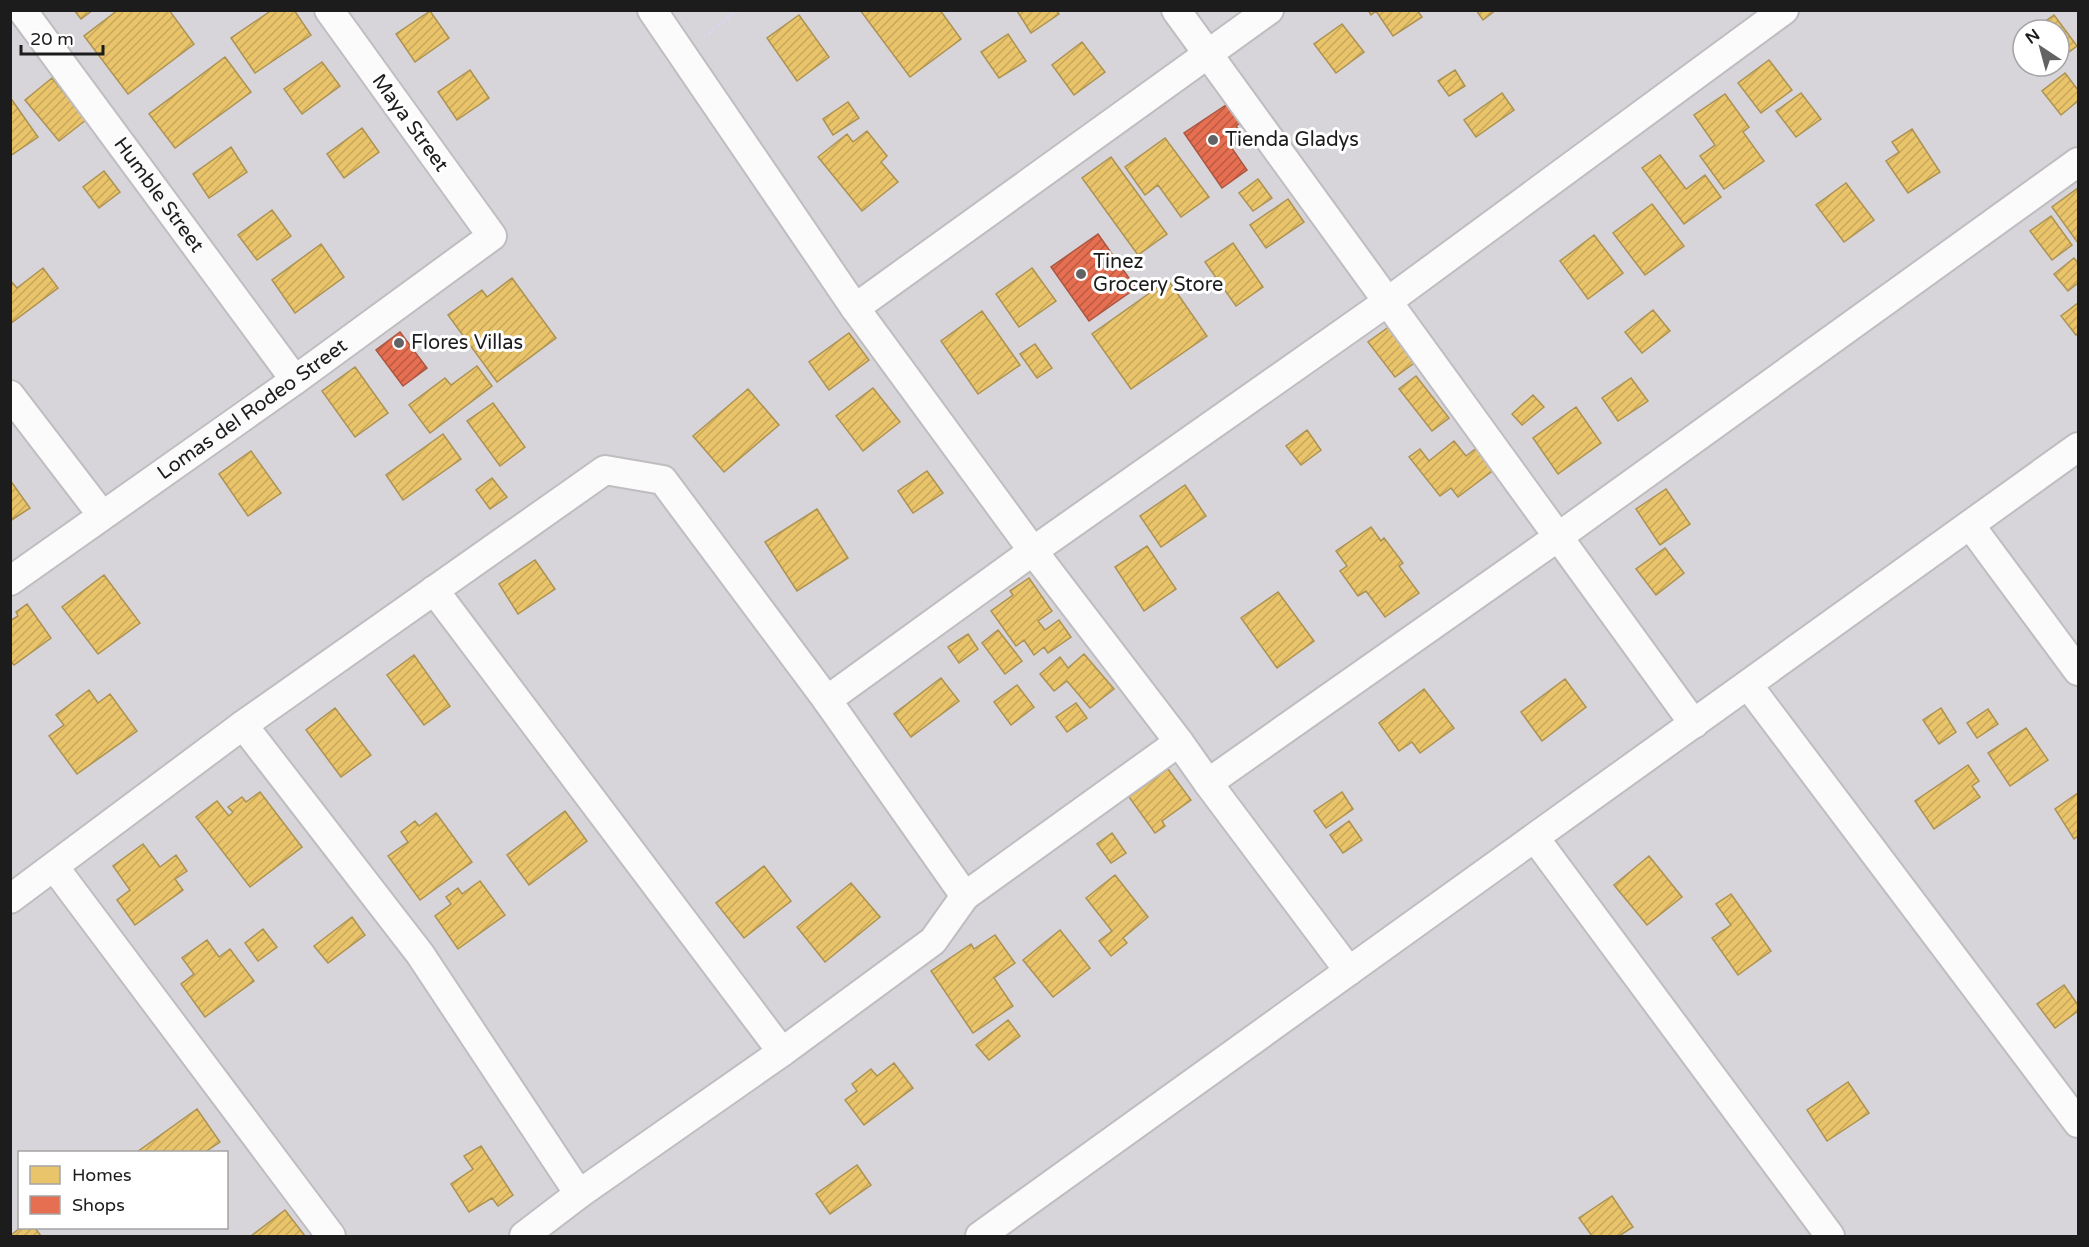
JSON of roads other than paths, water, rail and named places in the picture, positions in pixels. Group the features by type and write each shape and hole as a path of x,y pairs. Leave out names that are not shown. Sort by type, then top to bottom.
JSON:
{"street":[{"name":"Humble Street","path":"22,10 295,380"},
{"name":"Maya Street","path":"329,10 492,236"},
{"path":"652,10 855,308 1349,972"},
{"path":"1176,10 1694,724"},
{"path":"855,308 1269,10"},
{"path":"826,700 1033,550 1387,302 1784,10"},
{"path":"1208,783 1558,537 2079,162"},
{"name":"Lomas del Rodeo Street","path":"10,581 295,380 492,236"},
{"path":"10,395 102,515"},
{"path":"980,1236 2079,447"},
{"path":"10,899 55,868 243,725 605,470 663,480 826,700 965,896"},
{"path":"1970,525 2079,671"},
{"path":"434,590 782,1052"},
{"path":"1748,685 2079,1124"},
{"path":"243,725 420,954 579,1194"},
{"path":"524,1236 579,1194 782,1052 933,941 965,896 1179,742"},
{"path":"1535,838 1830,1236"},
{"path":"55,868 331,1236"}],"place":[{"name":"Tienda Gladys","path":"1213,140"},
{"name":"Tinez Grocery Store","path":"1081,274"},
{"name":"Flores Villas","path":"399,343"}]}
